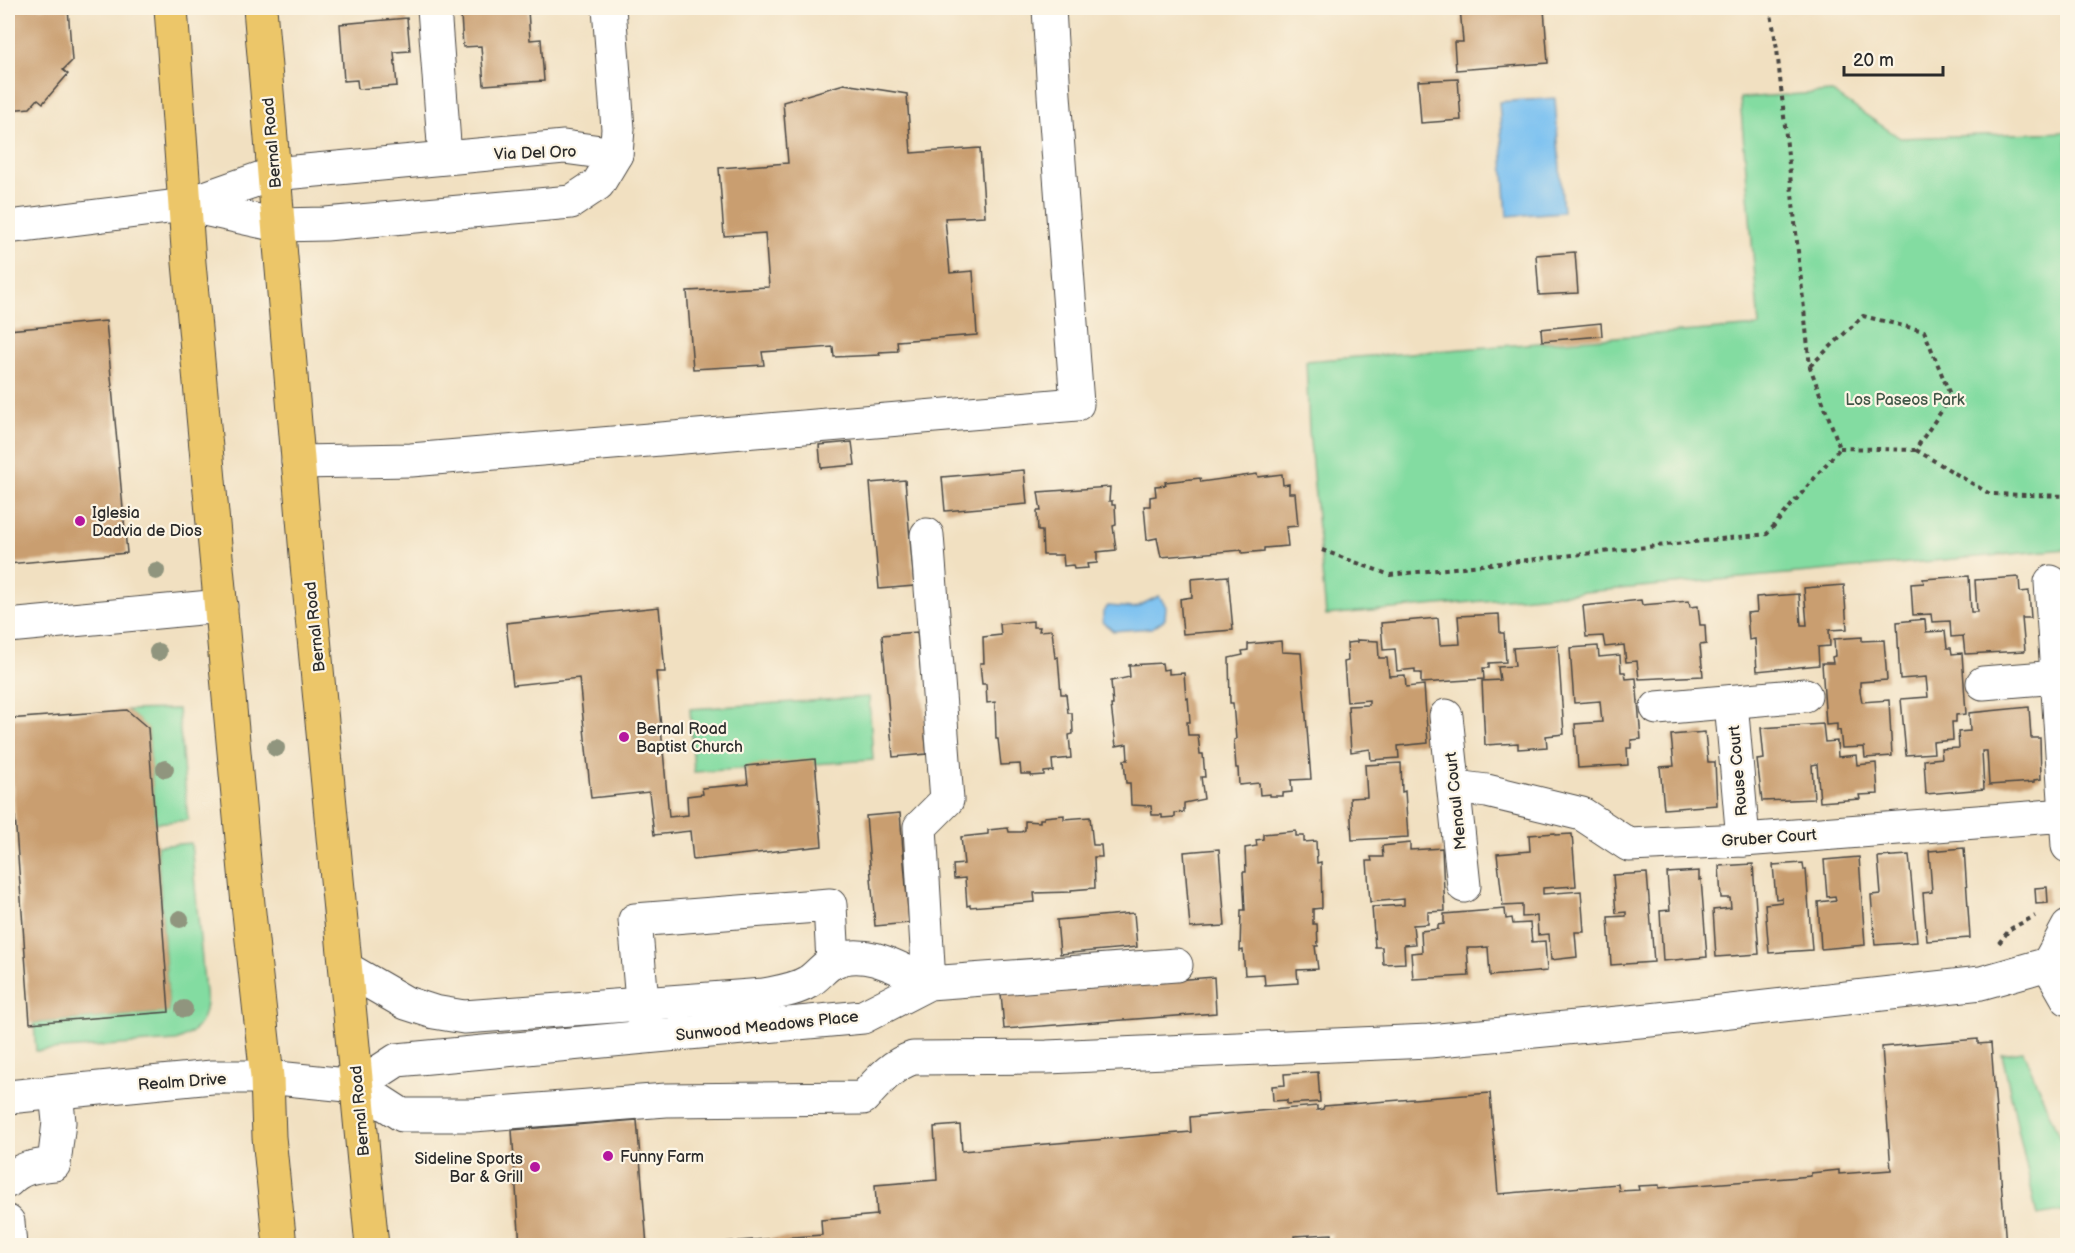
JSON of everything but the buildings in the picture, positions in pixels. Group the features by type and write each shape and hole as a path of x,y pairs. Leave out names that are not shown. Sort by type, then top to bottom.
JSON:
{"main road":[{"path":"171,8 185,205 267,1077 268,1137 280,1245"},
{"name":"Bernal Road","path":"260,8 298,462 372,1245"}],"street":[{"path":"434,8 445,157"},
{"path":"609,8 618,129 616,154"},
{"path":"298,462 411,460 1077,404 1050,8"},
{"name":"Via Del Oro","path":"8,227 185,205 273,174 564,147 616,154 598,184 571,202 326,224 278,225 185,205"},
{"path":"927,535 947,800 920,827 929,983 1176,965"},
{"path":"2051,582 2066,831"},
{"path":"8,626 221,606"},
{"path":"1983,683 2057,677"},
{"name":"Rouse Court","path":"1657,708 1805,695"},
{"name":"Rouse Court","path":"1731,702 1743,840"},
{"name":"Menaul Court","path":"1446,716 1464,886"},
{"name":"Gruber Court","path":"1454,787 1487,791 1582,814 1629,845 2066,831"},
{"path":"645,1037 635,920 830,904 833,962"},
{"path":"2054,921 2048,964 2067,999"},
{"name":"Sunwood Meadows Place","path":"347,969 406,1003 434,1012 464,1017 764,995 808,982 833,962 858,956 877,960 929,983"},
{"path":"357,1086 402,1115 473,1115 666,1100 863,1098 884,1075 900,1062 913,1058 1047,1056 1429,1041 1650,1020 1981,983 2048,964"},
{"name":"Sunwood Meadows Place","path":"357,1086 397,1060 864,1017 929,983"},
{"name":"Realm Drive","path":"8,1096 212,1077 267,1077 357,1086"},
{"path":"8,1180 16,1172 30,1167 54,1164 59,1122 56,1092"},
{"path":"8,1222 10,1245"}],"path":[{"path":"1770,8 1777,49 1810,367 1840,448"},
{"path":"1810,367 1863,316 1924,331 1951,397 1915,450"},
{"path":"1840,448 1915,450 1990,494 2067,496"},
{"path":"1322,550 1390,575 1767,534 1840,448"},
{"path":"1996,946 2010,928 2054,921"}],"green space":[{"name":"Los Paseos Park","path":"1832,92 1900,138 2067,132 2067,549 1326,615 1309,431 1306,361 1759,326 1740,98"},
{"path":"869,697 873,760 694,772 690,709"},
{"path":"178,709 188,820 155,823 148,729 127,710"},
{"path":"191,843 206,1003 201,1022 194,1031 176,1041 36,1051 34,1023 169,1012 157,846"},
{"path":"2023,1051 2067,1155 2067,1211 2037,1216 2002,1054"}],"water":[{"path":"1555,98 1563,212 1507,216 1499,102"},
{"path":"1159,596 1166,606 1165,619 1152,628 1113,631 1103,622 1103,612 1108,606 1134,608"}],"place":[{"name":"Iglesia Dadvia de Dios","path":"80,521"},
{"name":"Bernal Road Baptist Church","path":"624,737"},
{"name":"Funny Farm","path":"608,1156"},
{"name":"Sideline Sports Bar & Grill","path":"535,1167"}]}
